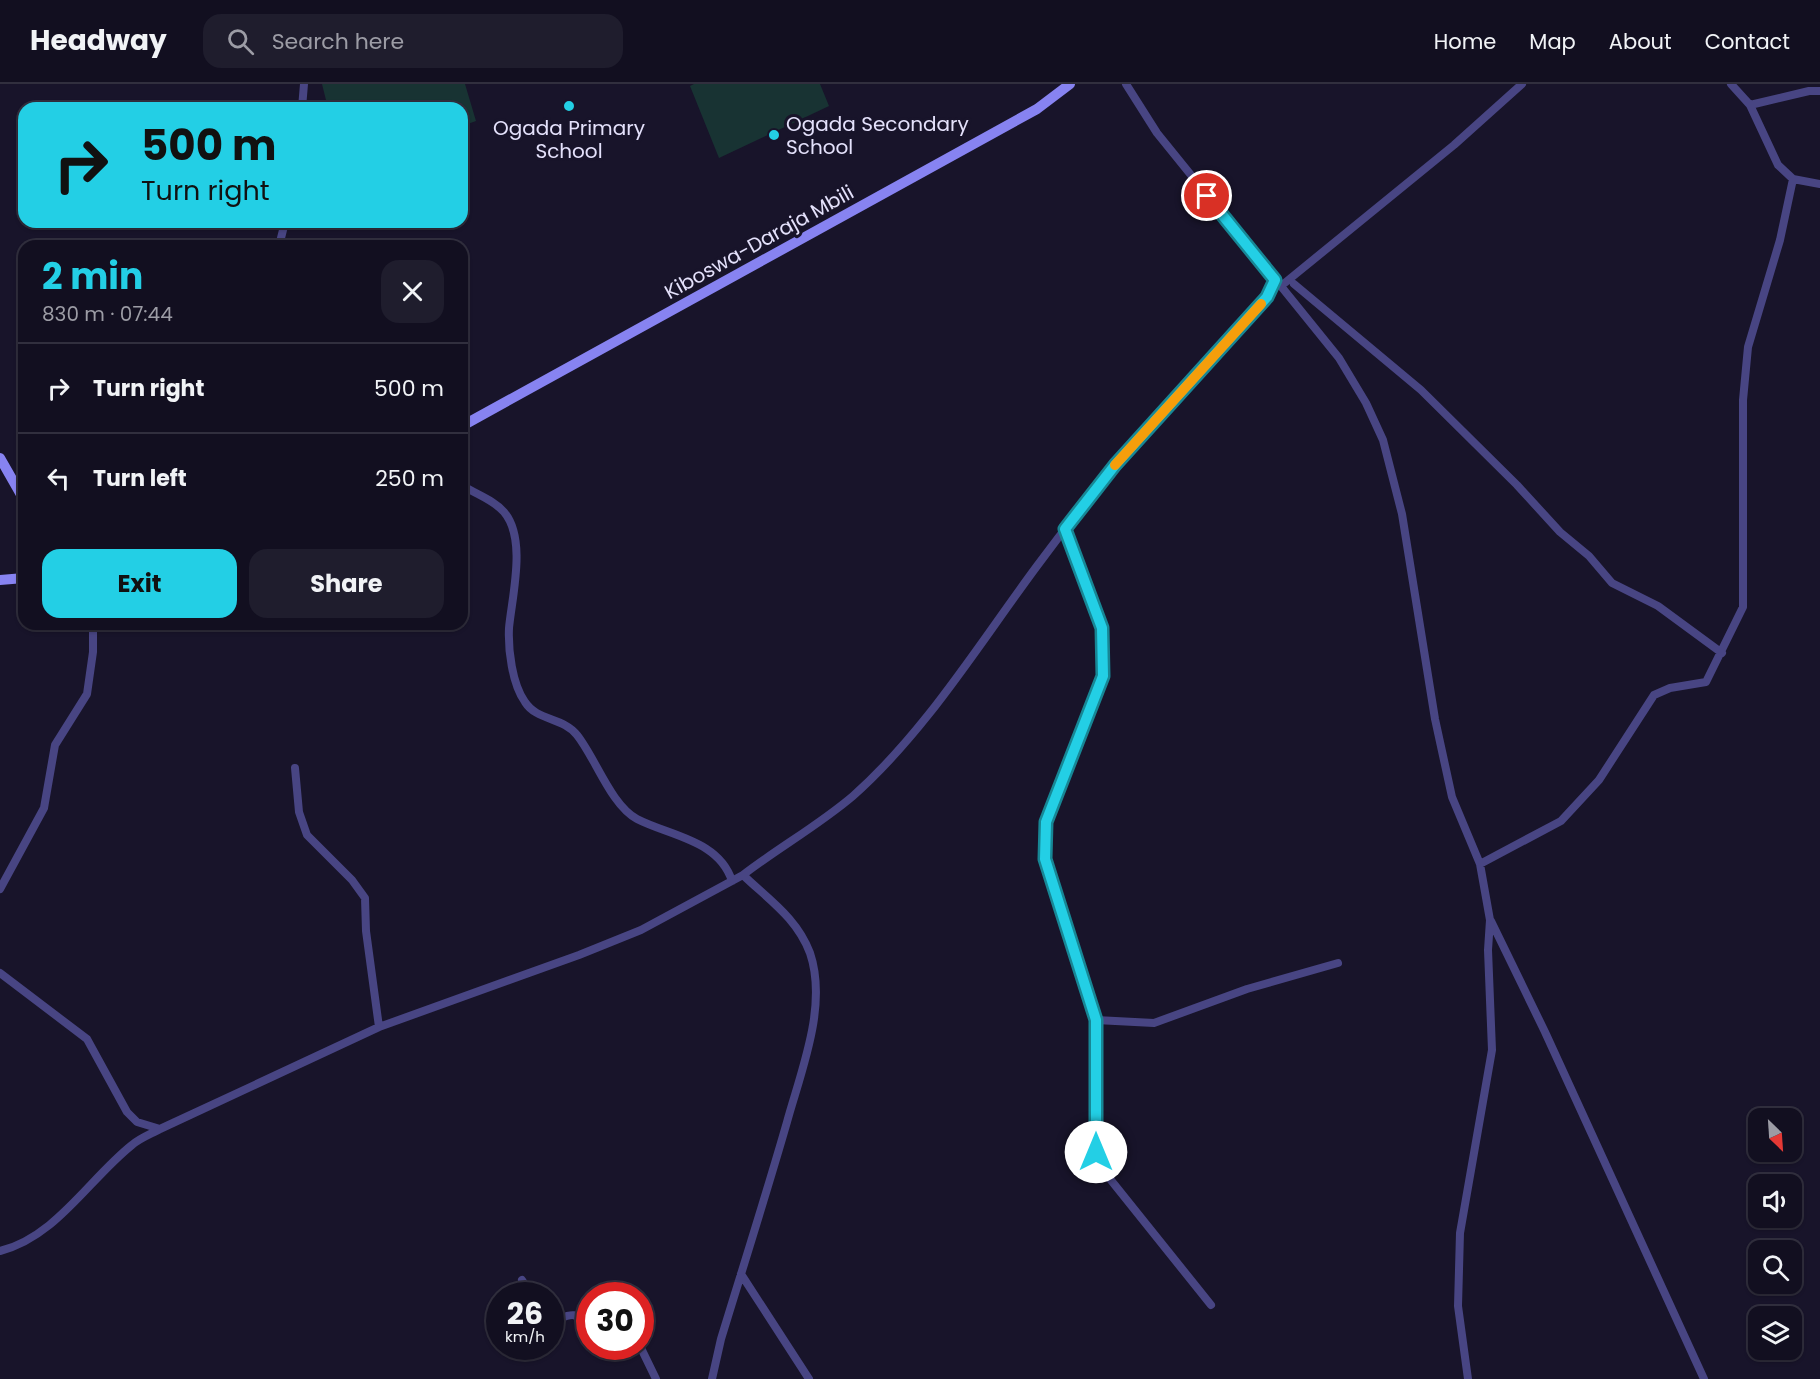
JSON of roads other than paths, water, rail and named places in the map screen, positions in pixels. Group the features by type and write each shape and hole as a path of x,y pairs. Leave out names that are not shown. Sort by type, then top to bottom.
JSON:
{"main road":[{"name":"Kiboswa-Daraja Mbili","path":"468,423 1037,108 1070,84"},
{"path":"0,458 18,490"},
{"path":"0,580 18,578"}],"street":[{"path":"302,102 304,84"},
{"path":"1126,84 1157,133 1340,358 1366,403 1383,441 1402,514 1435,719 1452,797 1480,864 1490,920 1488,950 1492,1050 1460,1233 1458,1306 1468,1379"},
{"path":"0,1251 36,1235 62,1214 134,1143 160,1129 379,1027 600,947 690,906 743,876 852,796 898,750 980,646 1065,529 1115,465 1278,283 1454,145 1522,84"},
{"path":"1731,84 1750,105 1778,165 1793,179 1820,184"},
{"path":"1750,105 1809,91 1820,91"},
{"path":"1480,864 1561,821 1599,780 1654,695 1670,688 1706,682 1722,653 1743,607 1743,400 1748,347 1780,240 1793,179"},
{"path":"1294,284 1421,390 1517,485 1560,532 1589,556 1612,583 1658,606 1722,653"},
{"path":"468,489 505,513 514,535 516,591 509,628 510,649 518,687 524,702 532,711 569,726 597,764 618,803 627,814 693,840 722,862 732,881"},
{"path":"1065,529 1102,628 1103,676 1046,822 1044,849 1045,859 1096,1020 1098,1164 1211,1305"},
{"path":"0,889 44,808 55,745 87,694 93,652 93,630"},
{"path":"295,768 299,812 307,835 352,880 365,898 366,931 379,1027"},
{"path":"712,1379 812,1028 816,992 810,954 799,929 779,905 743,876"},
{"path":"1490,920 1540,1021 1704,1379"},
{"path":"1096,1020 1154,1023 1247,989 1338,963"},
{"path":"0,973 87,1039 127,1112 137,1122 160,1129"},
{"path":"741,1274 809,1379"},
{"path":"647,1360 656,1379"}],"place":[{"name":"Ogada Primary School","path":"569,106"},
{"name":"Ogada Secondary School","path":"774,135"}]}
